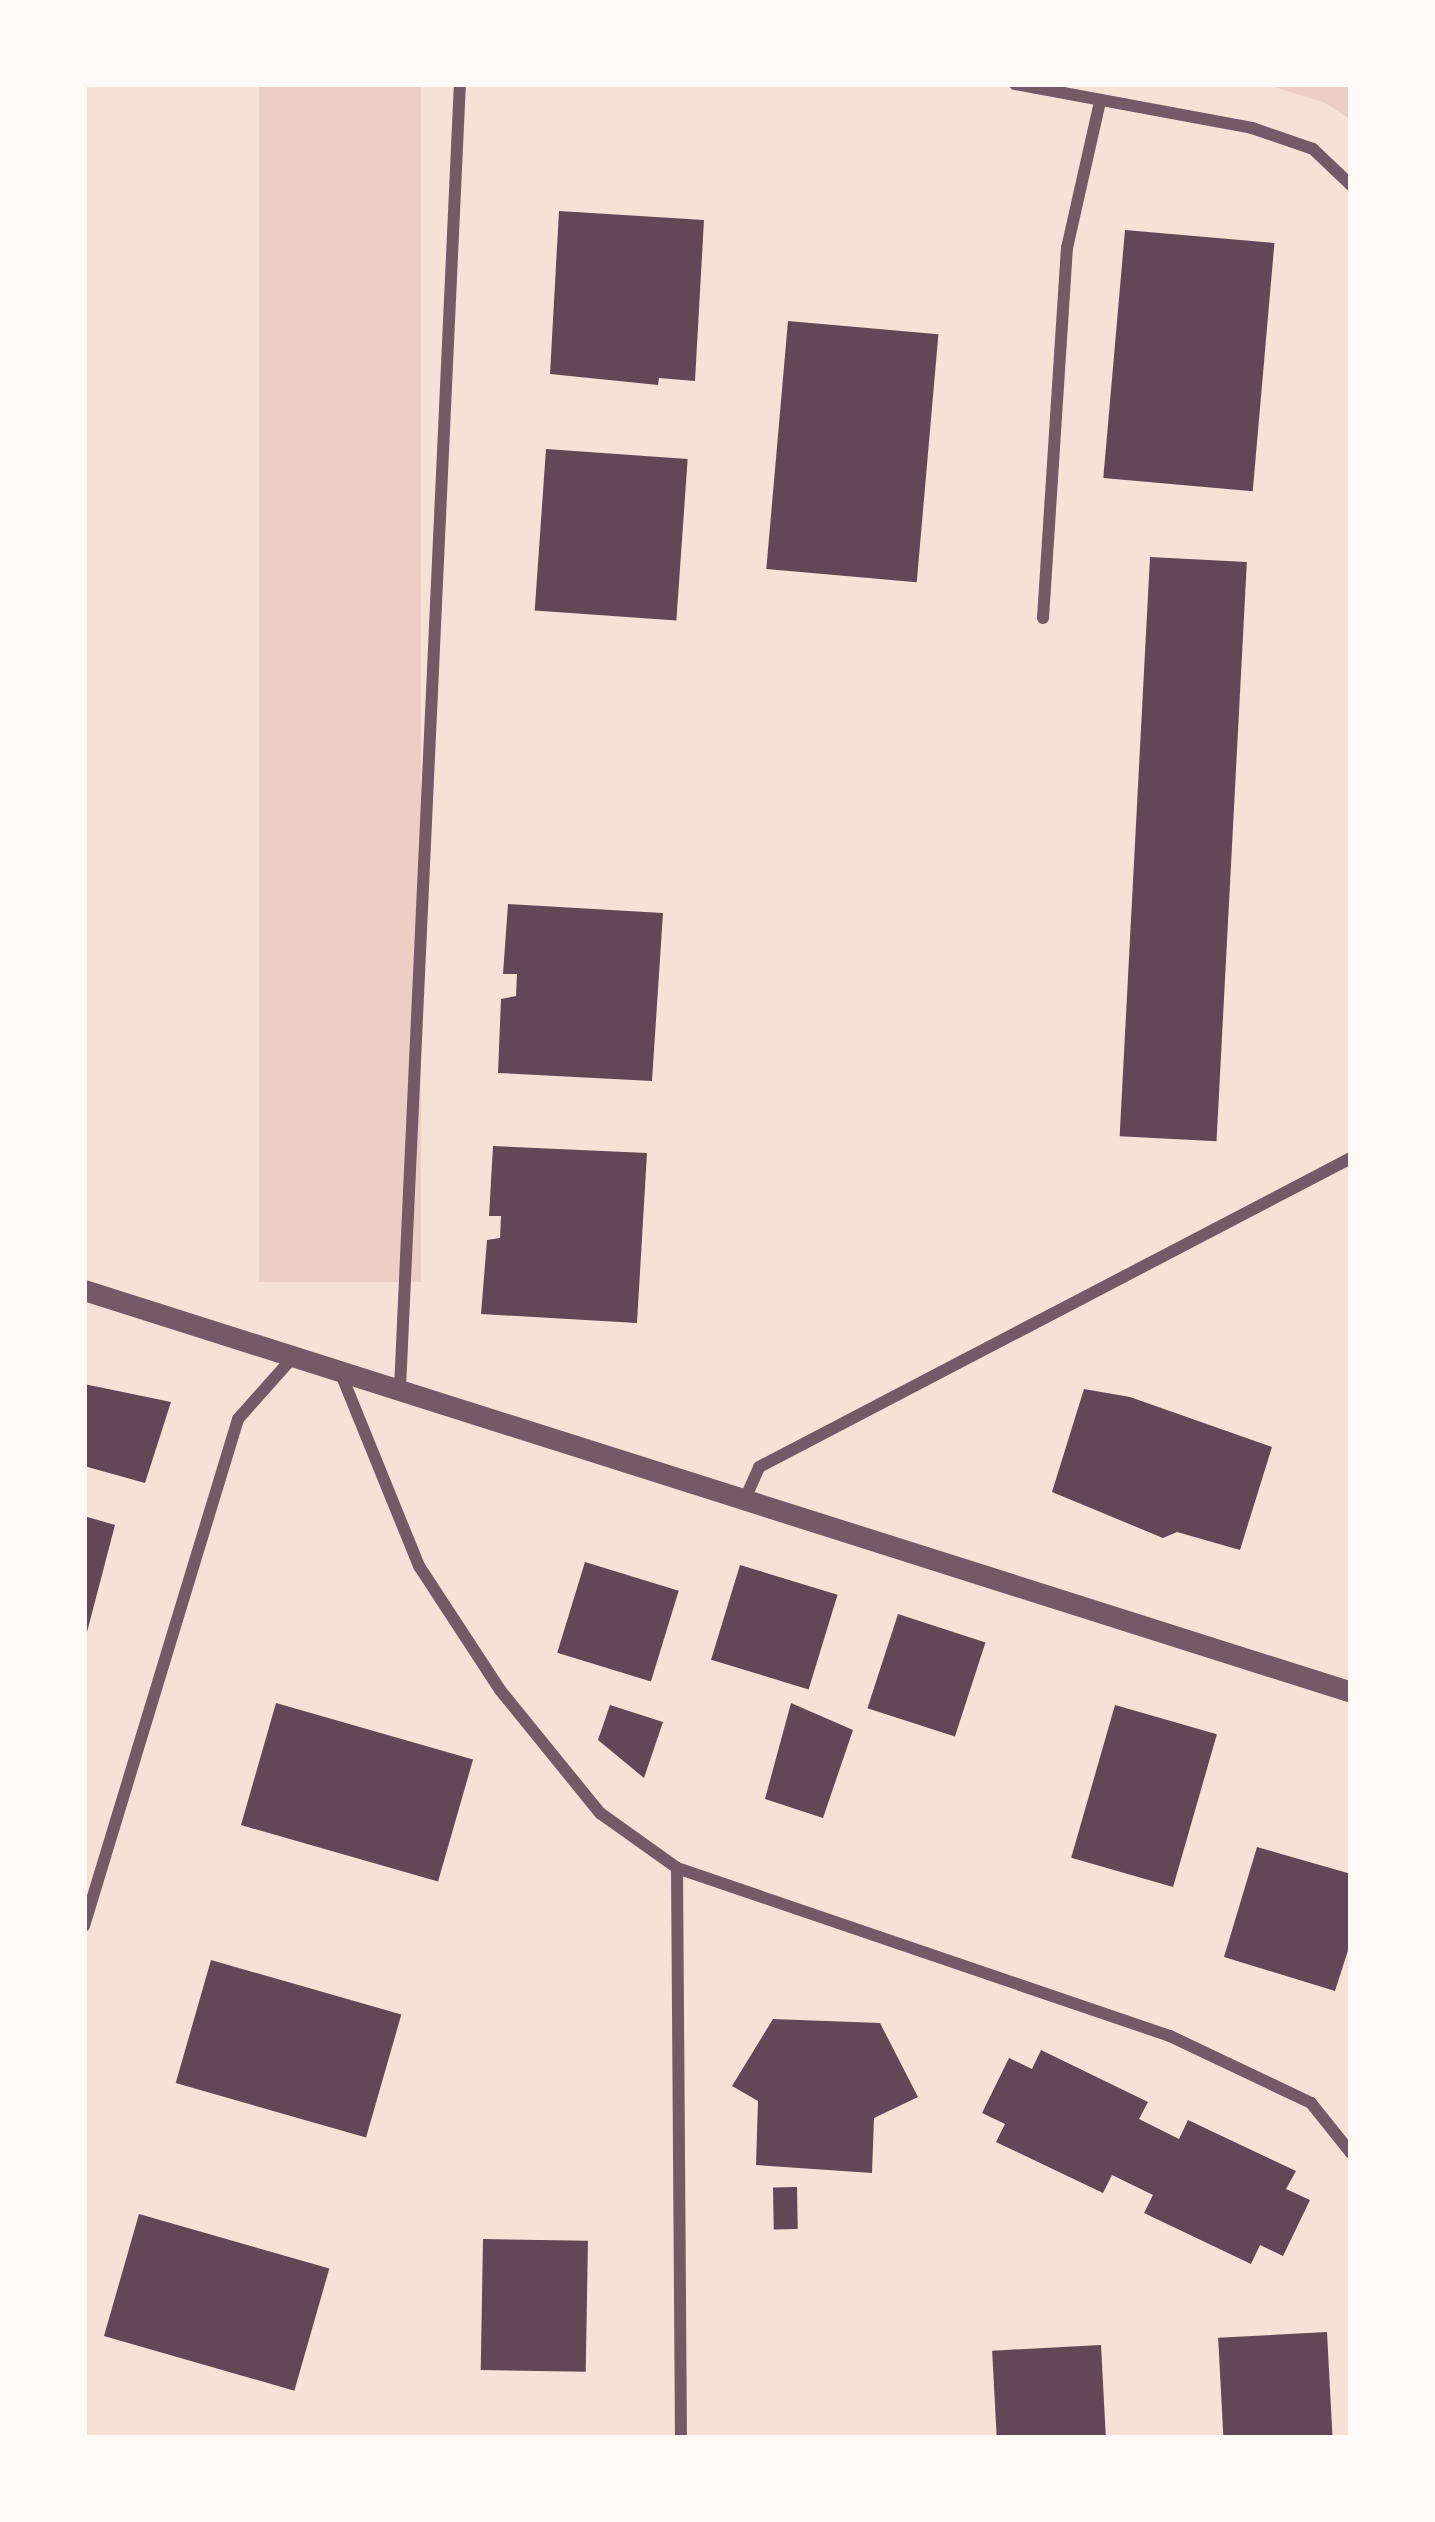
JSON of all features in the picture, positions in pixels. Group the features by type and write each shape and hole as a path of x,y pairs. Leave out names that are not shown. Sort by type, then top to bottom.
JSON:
{"street":[{"path":"400,1388 460,84"},
{"path":"1015,84 1252,128 1313,148 1351,185"},
{"path":"1043,618 1066,248 1100,101"},
{"path":"745,1498 759,1467 1351,1158"},
{"path":"84,1290 1351,1692"},
{"path":"84,1926 238,1419 295,1355"},
{"path":"339,1369 419,1566 500,1690 600,1813 676,1868 1169,2036 1311,2104 1351,2153"},
{"path":"676,1868 682,2438"}],"shaded area":[{"path":"259,84 421,84 421,1282 259,1282"},
{"path":"1265,84 1351,84 1351,120 1325,103"}],"building":[{"path":"559,211 704,220 695,381 659,378 658,385 550,374"},
{"path":"1125,230 1274,243 1253,491 1103,478"},
{"path":"788,321 938,334 917,582 766,569"},
{"path":"546,449 688,459 676,621 535,611"},
{"path":"1150,557 1247,562 1217,1141 1120,1136"},
{"path":"508,904 663,913 652,1081 498,1073 501,999 516,996 517,974 503,974"},
{"path":"493,1146 647,1153 637,1323 481,1314 487,1240 500,1238 501,1216 489,1216"},
{"path":"84,1384 171,1402 145,1483 84,1466"},
{"path":"1084,1389 1130,1397 1272,1447 1240,1550 1177,1532 1163,1538 1052,1492"},
{"path":"84,1516 115,1525 86,1636 84,1635"},
{"path":"585,1562 679,1591 651,1682 557,1653"},
{"path":"740,1565 838,1595 809,1689 711,1660"},
{"path":"898,1614 985,1642 955,1737 867,1708"},
{"path":"276,1703 473,1760 438,1882 241,1825"},
{"path":"791,1703 853,1730 823,1818 765,1799"},
{"path":"610,1705 663,1722 644,1778 598,1740"},
{"path":"1115,1705 1217,1734 1173,1887 1071,1858"},
{"path":"1257,1847 1351,1874 1351,1941 1335,1991 1224,1957"},
{"path":"211,1960 401,2015 366,2138 176,2083"},
{"path":"773,2019 880,2023 918,2097 874,2118 872,2173 756,2165 758,2101 732,2086"},
{"path":"1041,2050 1148,2102 1139,2119 1179,2139 1188,2120 1296,2171 1286,2189 1310,2200 1283,2256 1260,2245 1251,2264 1144,2213 1153,2195 1112,2175 1103,2193 996,2142 1005,2124 982,2113 1009,2058 1032,2069"},
{"path":"773,2187 797,2187 798,2229 774,2229"},
{"path":"139,2214 329,2269 294,2391 104,2336"},
{"path":"483,2239 588,2241 586,2372 481,2370"},
{"path":"1327,2332 1333,2438 1223,2438 1218,2338"},
{"path":"1101,2345 1106,2438 997,2438 992,2351"}]}
